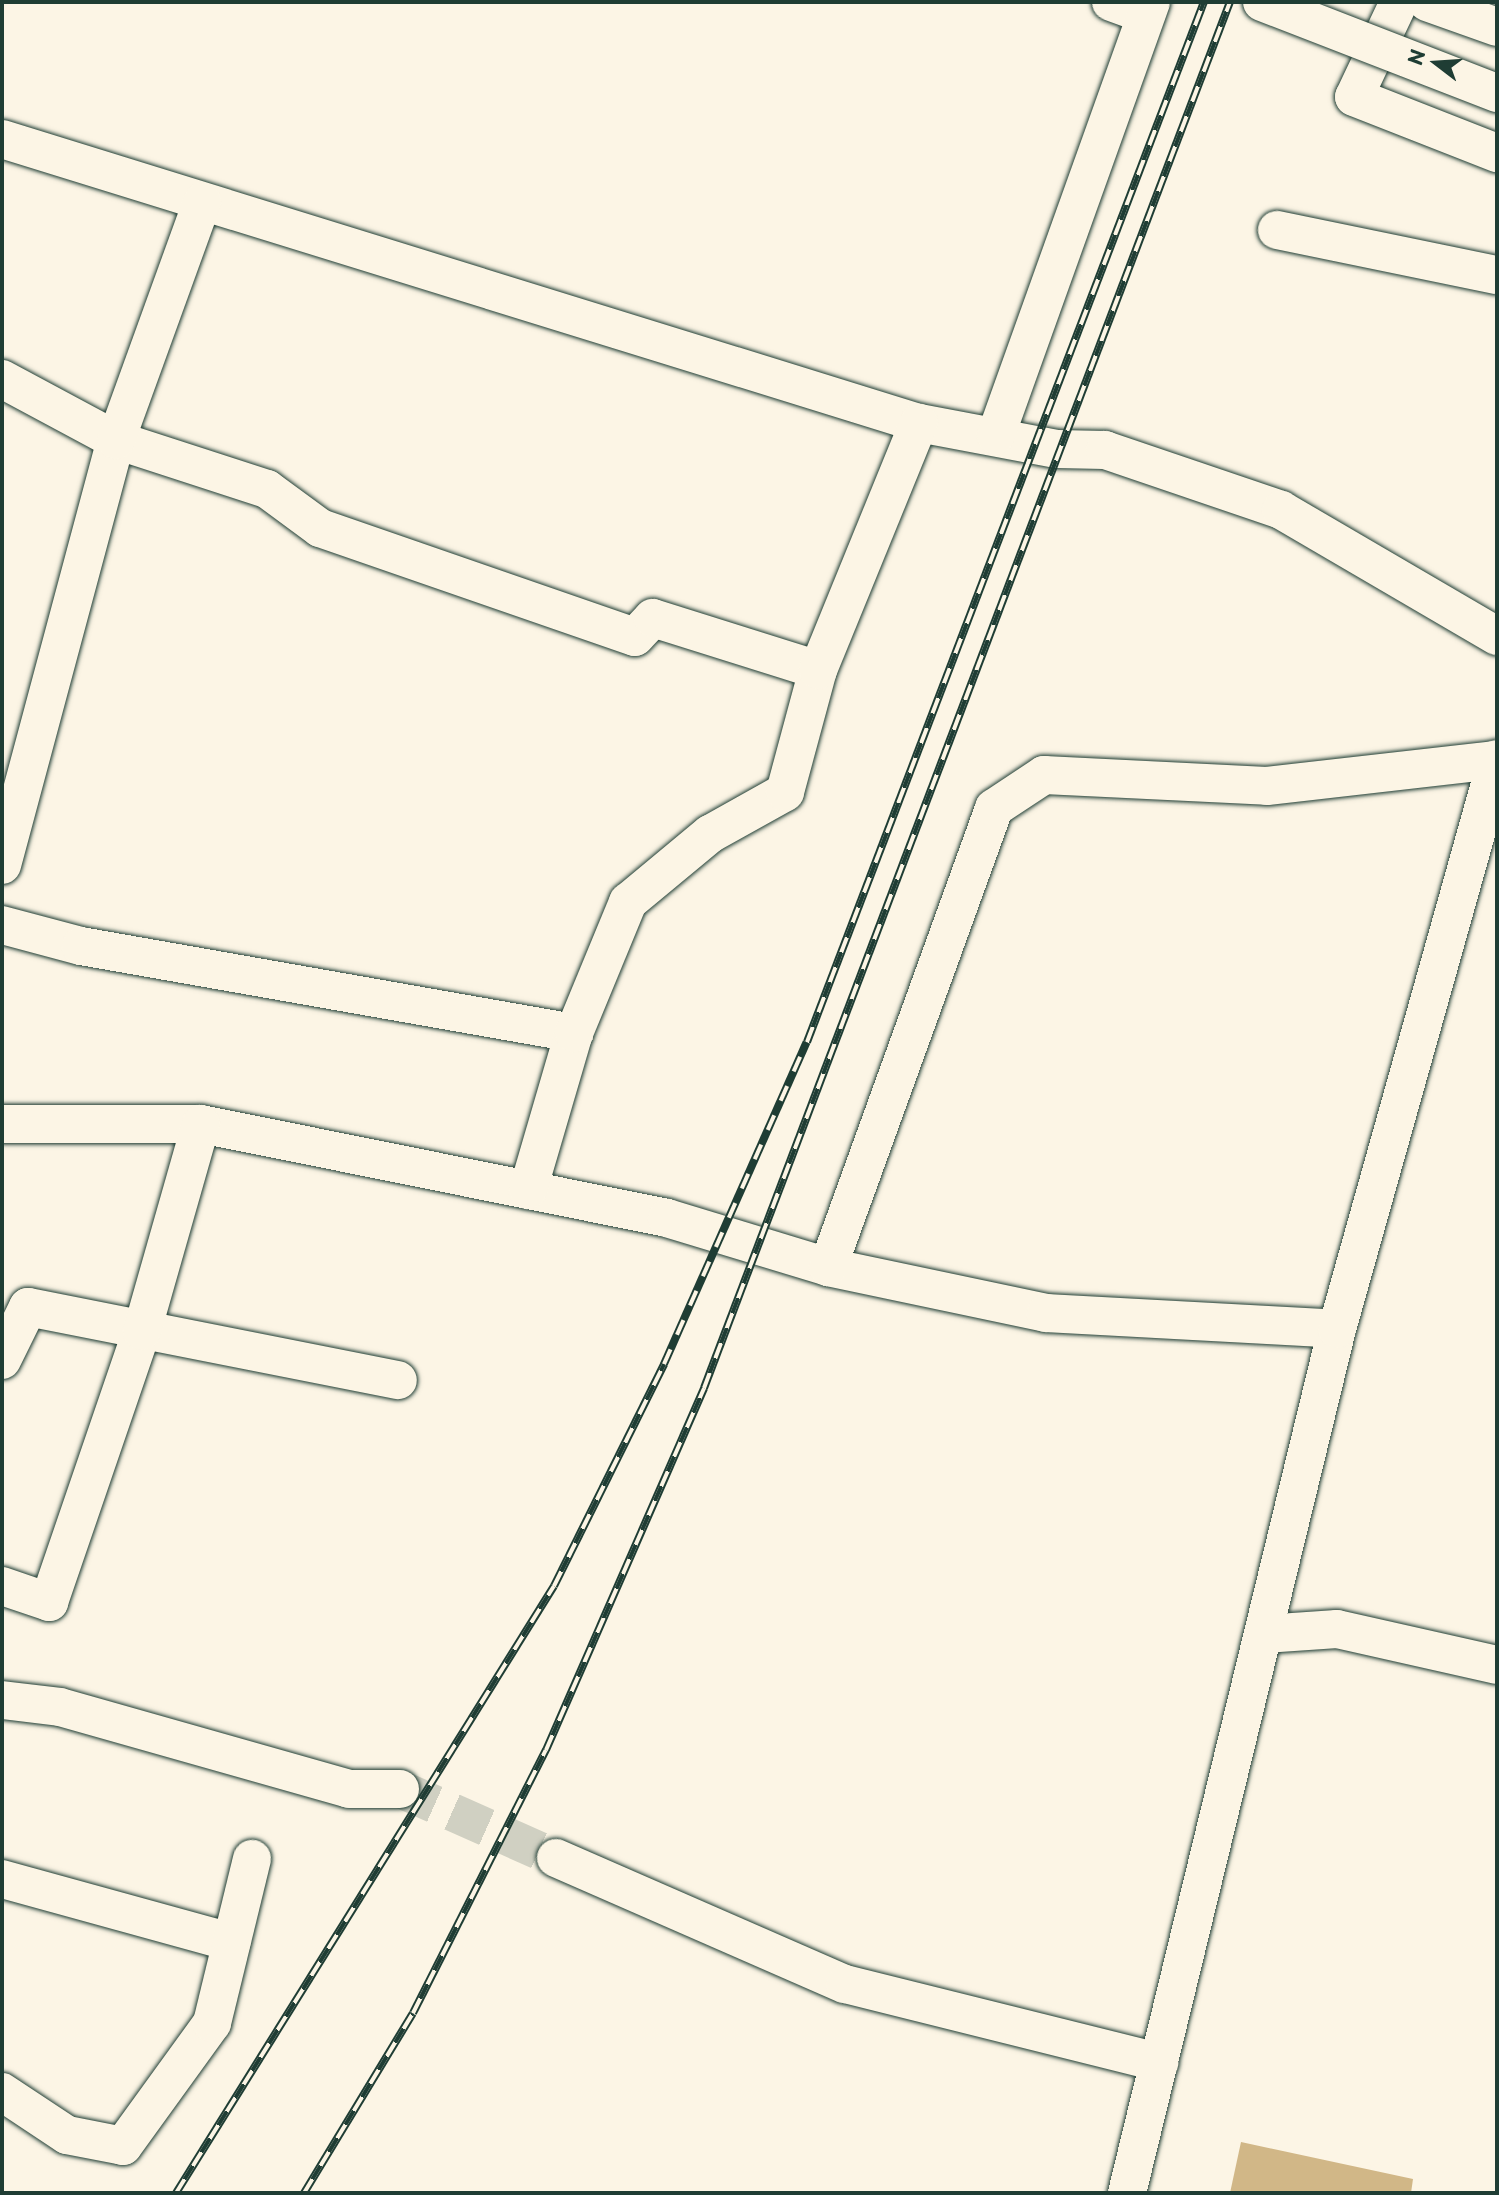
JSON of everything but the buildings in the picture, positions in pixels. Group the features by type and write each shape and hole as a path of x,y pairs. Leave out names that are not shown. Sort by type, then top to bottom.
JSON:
{"street":[{"path":"1262,2 1497,93"},
{"path":"1399,2 1354,97 1497,153"},
{"path":"1427,2 1497,27"},
{"path":"996,435 1136,6"},
{"path":"2,139 919,423 996,435 1057,449 1105,450 1281,510 1497,636"},
{"path":"2,865 116,440 202,202"},
{"path":"1277,229 1497,275"},
{"path":"2,379 116,440 267,489 320,528 635,637 653,618 818,670"},
{"path":"528,1190 574,1033 628,902 710,834 785,792 818,670 919,423"},
{"path":"828,1267 994,808 1044,775 1267,786 1496,760 1337,1329 1127,2193"},
{"path":"2,925 81,946 574,1033"},
{"path":"2,1124 201,1124 667,1218 828,1267 1046,1313 1337,1329"},
{"path":"2,1586 49,1602 142,1331 201,1124"},
{"path":"2,1360 28,1307 398,1380"},
{"path":"1264,1634 1337,1629 1497,1665"},
{"path":"2,1700 60,1707 349,1789 400,1788"},
{"path":"556,1858 845,1984 1159,2062"},
{"path":"2,2092 67,2135 123,2146 212,2023 252,1859"},
{"path":"2,1879 231,1942"}],"tunnel":[{"path":"400,1789 556,1858"}],"railway":[{"path":"176,2193 554,1586 664,1364 807,1042 1204,2"},
{"path":"304,2193 413,2013 546,1750 704,1388 1230,2"}]}
